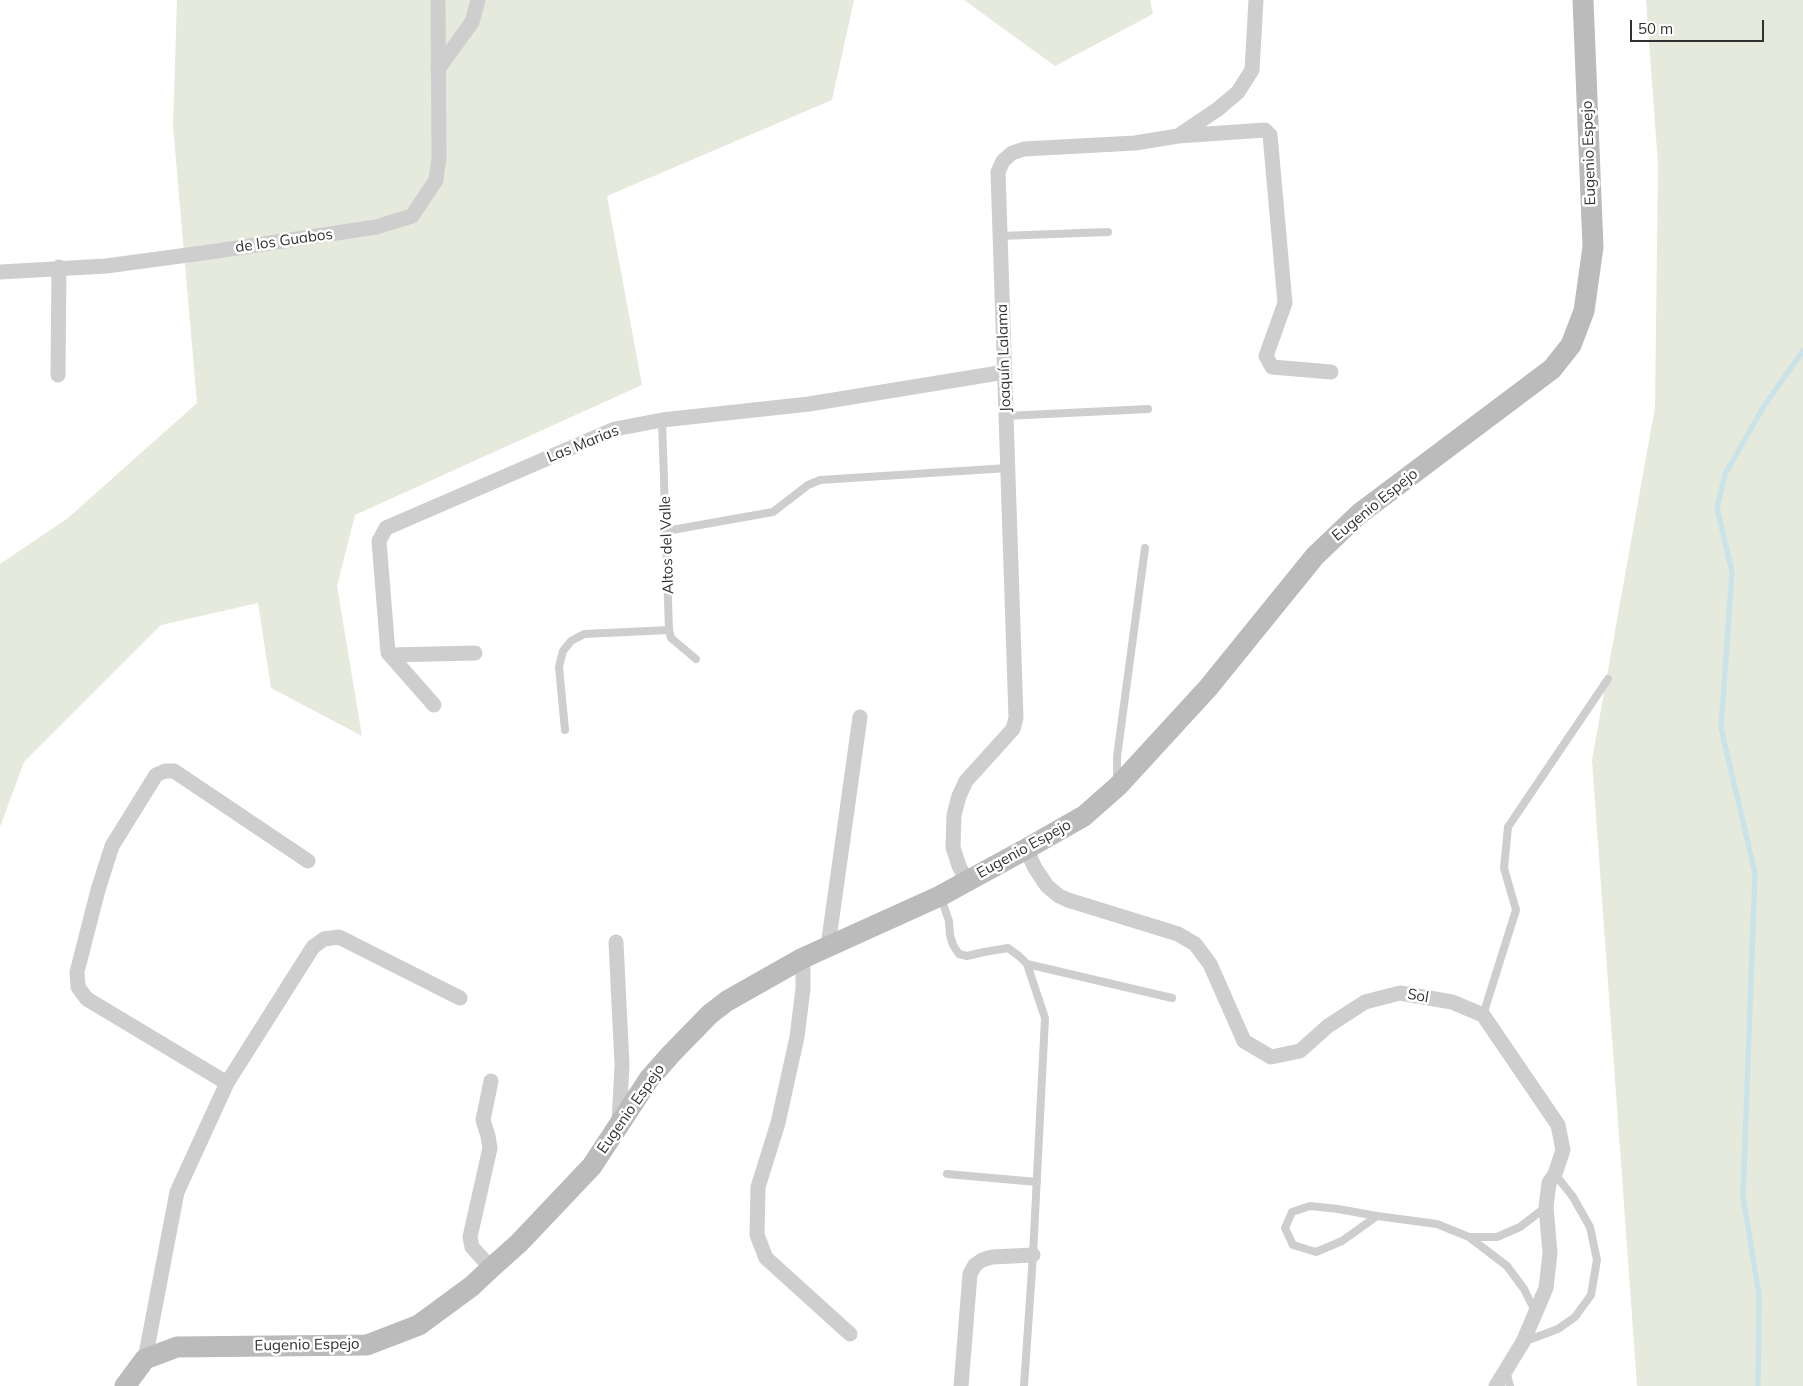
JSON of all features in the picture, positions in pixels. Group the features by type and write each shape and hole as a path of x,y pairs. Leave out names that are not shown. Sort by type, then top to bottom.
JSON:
{"street":[{"name":"de los Guabos","path":"0,272 58,267 106,266 376,227 412,216 436,180 439,157 438,0"},
{"path":"438,69 472,22 478,0"},
{"name":"Joaquín Lalama","path":"966,882 952,847 954,815 966,781 1013,729 1016,718 998,172 1003,160 1012,153 1024,149 1135,143 1178,136 1218,109 1238,92 1252,70 1256,0"},
{"name":"Eugenio Espejo","path":"145,1359 177,1347 367,1345 419,1325 472,1286 519,1243 592,1166 649,1079 670,1054 710,1014 727,1001 803,958 940,896 1026,849 1084,816 1118,786 1208,688 1315,556 1359,514 1552,370 1571,345 1584,311 1593,247 1583,0"},
{"path":"1178,136 1265,130 1270,135 1284,303 1266,356 1272,367 1331,372"},
{"path":"58,267 58,375"},
{"name":"Las Marias","path":"390,655 387,650 378,541 386,528 615,429 662,420 809,404 1005,372"},
{"path":"390,655 475,653"},
{"path":"390,655 434,705"},
{"path":"828,946 860,717"},
{"path":"227,1083 87,999 78,987 77,972 98,890 112,846 156,775 165,771 174,771 308,860"},
{"name":"Sol","path":"1026,849 1035,868 1048,886 1059,896 1178,934 1196,944 1210,964 1244,1041 1271,1057 1300,1051 1328,1026 1365,1002 1400,993 1452,1002 1482,1015"},
{"path":"125,1386 145,1359 177,1192 227,1083 313,947 324,939 338,937 460,998"},
{"path":"616,942 622,1065 619,1124"},
{"path":"803,958 803,989 797,1037 778,1123 758,1187 757,1235 766,1258 850,1334"},
{"path":"1482,1015 1558,1125 1563,1150 1556,1174 1549,1183 1546,1207 1550,1253 1546,1288 1523,1342 1496,1386"},
{"path":"491,1081 483,1120 490,1148 470,1237 472,1246 491,1268"},
{"path":"961,1386 970,1274 974,1265 992,1257 1033,1255"}],"lane":[{"path":"1000,236 1108,232"},
{"path":"1006,416 1148,409"},
{"name":"Altos del Valle","path":"662,420 669,630"},
{"path":"666,531 773,512 808,484 820,480 1008,468"},
{"path":"1118,786 1117,757 1145,548"},
{"path":"565,730 559,667 562,651 571,641 584,634 669,630 671,638 696,659"},
{"path":"1482,1015 1516,910 1504,868 1508,827 1608,679"},
{"path":"940,896 949,921 953,945 959,954 967,956 1008,948 1019,956 1027,964 1046,1018 1024,1386"},
{"path":"1027,964 1172,998"},
{"path":"947,1174 1037,1182"},
{"path":"1523,1342 1558,1329 1575,1317 1591,1295 1597,1260 1590,1227 1556,1174"},
{"path":"1377,1216 1342,1241 1316,1252 1293,1245 1285,1228 1292,1212 1310,1206 1437,1224 1469,1237 1507,1266 1524,1289 1535,1312"},
{"path":"1469,1237 1497,1237 1520,1227 1546,1207"},
{"path":"1506,1371 1510,1386"}],"shaded area":[{"path":"177,0 854,0 832,100 607,196 642,385 355,515 337,586 362,736 271,688 258,603 161,625 24,762 0,827 0,564 68,518 197,403 173,126"},
{"path":"964,0 1150,0 1153,14 1055,66"},
{"path":"1646,0 1803,0 1803,1386 1637,1386 1592,760 1655,407 1658,165"}],"waterway":[{"path":"1758,1386 1759,1295 1743,1196 1755,873 1721,728 1732,572 1717,508 1725,474 1764,406 1803,351"}]}
